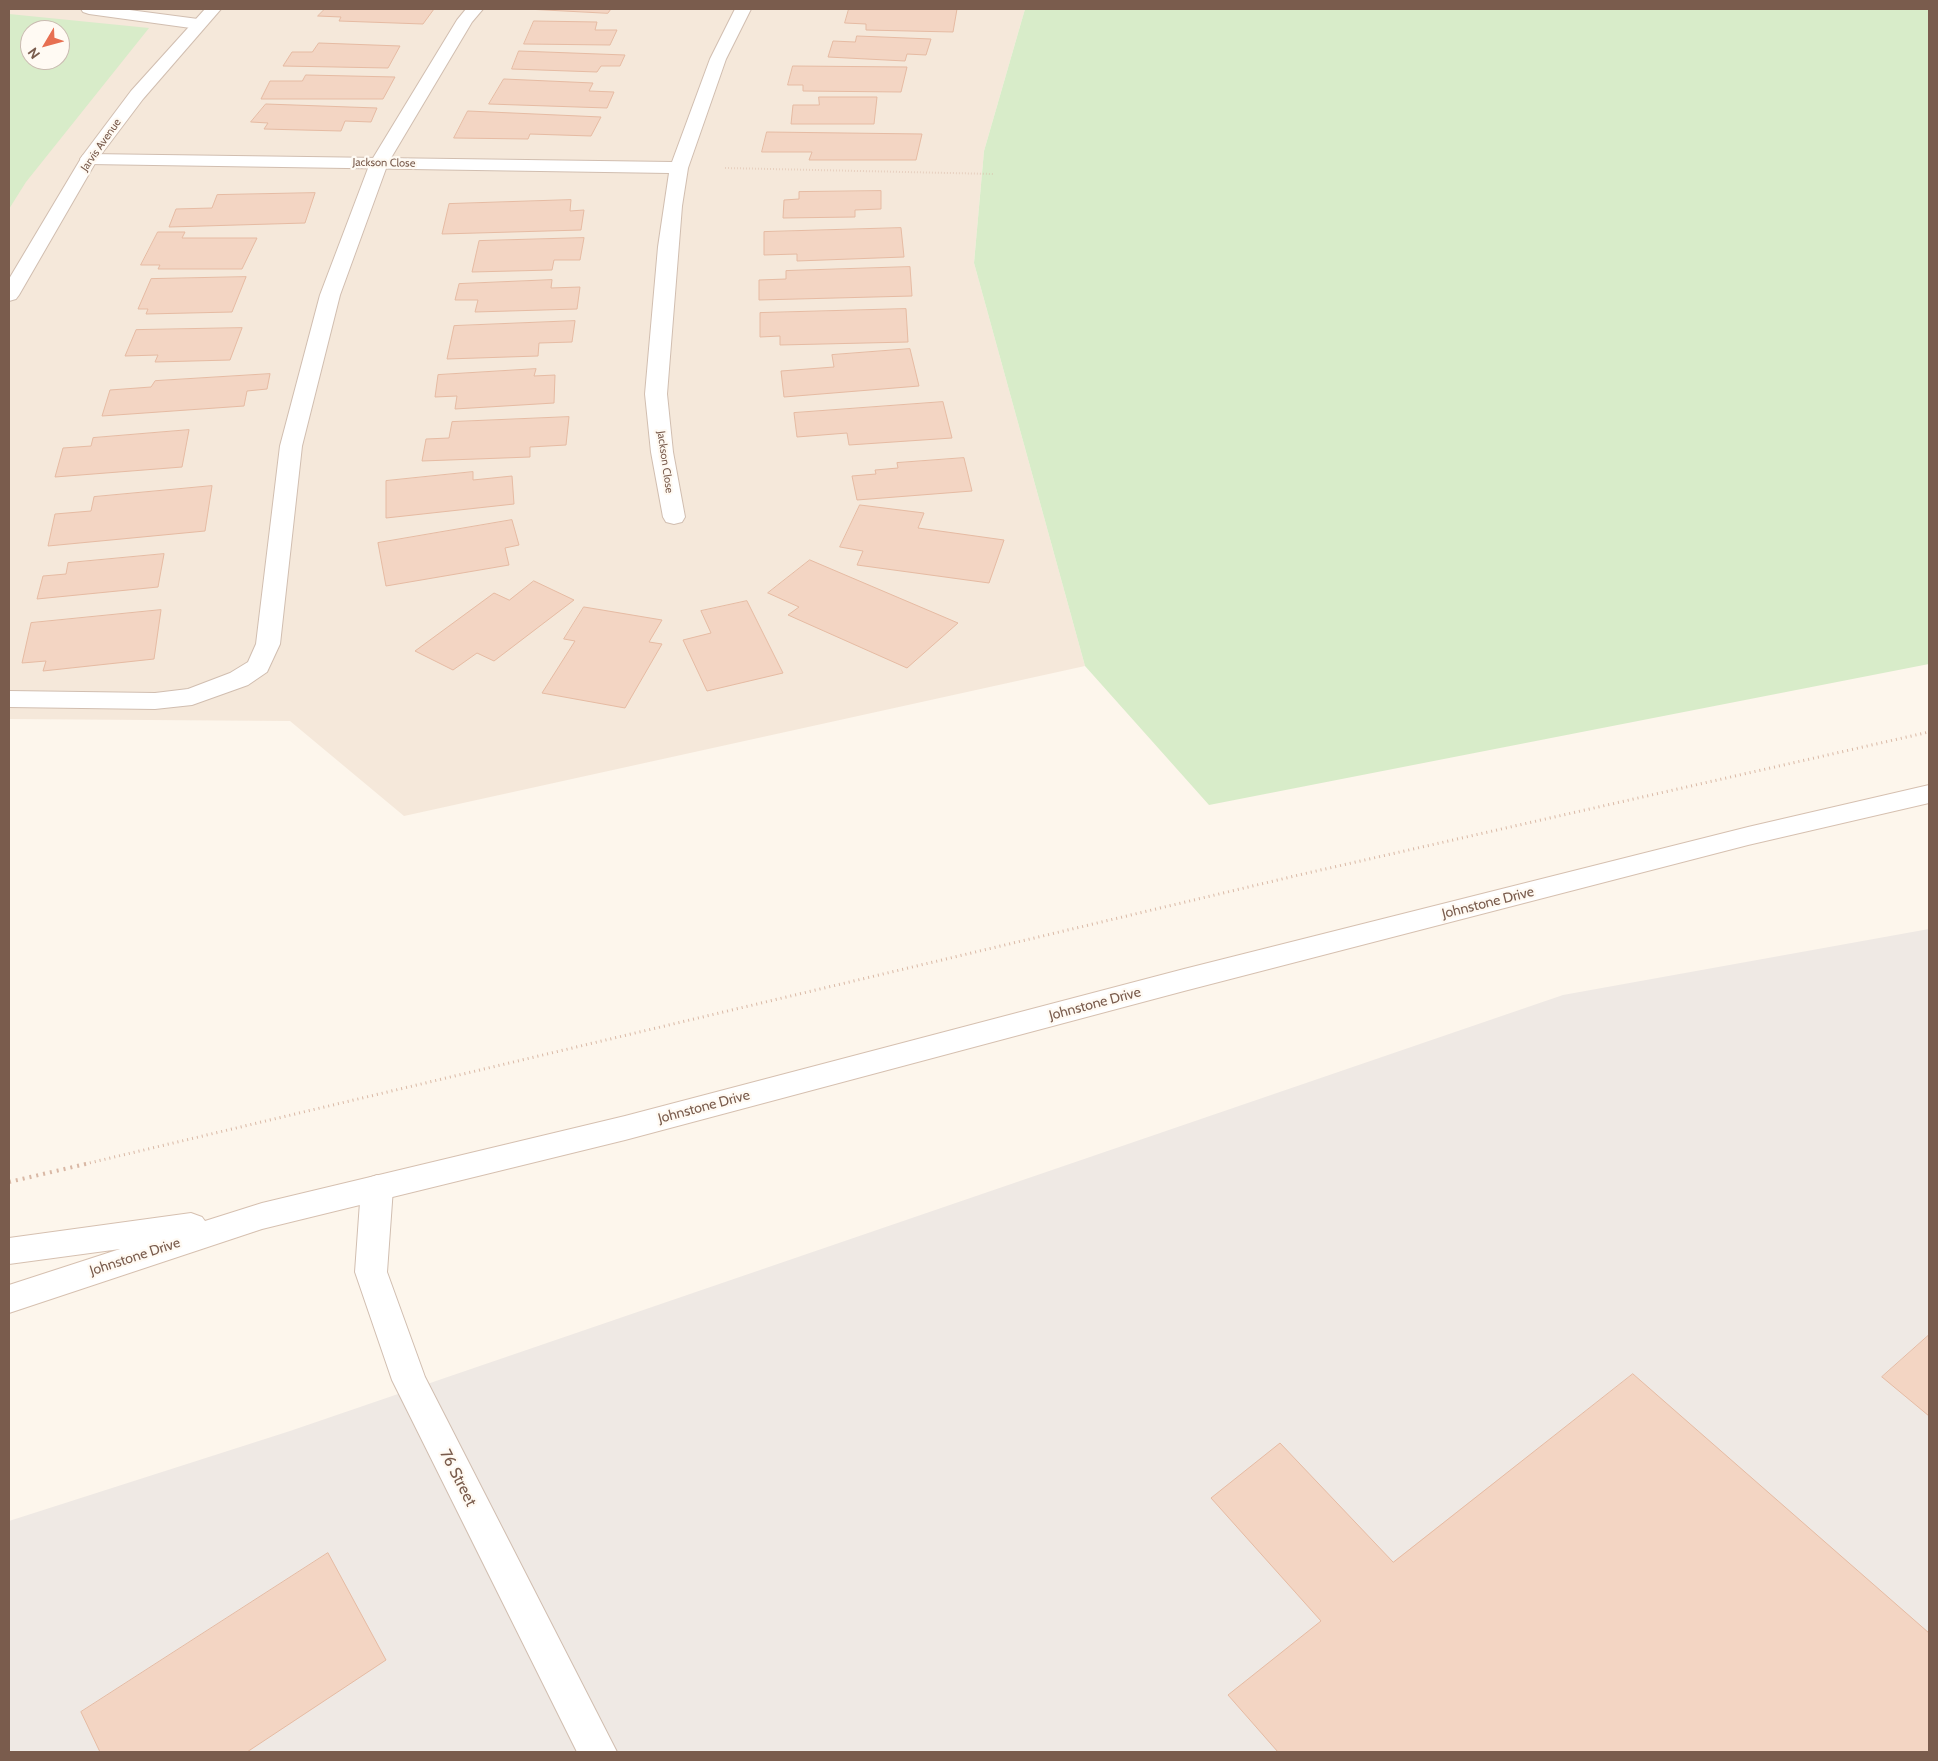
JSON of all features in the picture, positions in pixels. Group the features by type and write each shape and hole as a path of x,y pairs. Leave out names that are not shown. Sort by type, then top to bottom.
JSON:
{"street":[{"path":"89,9 198,24"},
{"name":"Jarvis Avenue","path":"9,295 89,159 137,95 213,9"},
{"path":"9,699 154,701 192,697 239,679 258,666 268,644 291,446 330,295 379,163 465,20 474,9"},
{"name":"Jackson Close","path":"674,517 662,452 656,394 668,247 679,168 718,59 742,9"},
{"name":"Jackson Close","path":"89,159 679,168"},
{"name":"Johnstone Drive","path":"9,1299 262,1216 625,1128 1184,980 1738,839 1929,794"},
{"name":"76 Street","path":"377,1188 371,1272 409,1380 598,1752"},
{"name":"Johnstone Drive","path":"9,1251 262,1216"}],"path":[{"path":"679,168 994,174"},
{"path":"9,1182 1303,874 1929,732"}],"shaded area":[{"path":"9,9 1025,9 984,151 974,263 1085,666 404,816 290,721 9,719"},
{"path":"1929,929 1929,1752 9,1752 9,1521 290,1431 1563,995"}],"green space":[{"path":"1025,9 1929,9 1929,664 1209,805 1085,666 974,263 984,151"},
{"path":"9,14 69,20 20,20 20,70 70,70 70,20 149,28 26,182 9,209"}],"building":[{"path":"325,9 434,9 423,24 339,21 341,17 318,16"},
{"path":"527,9 611,9 608,13"},
{"path":"849,9 957,9 953,32 866,30 866,24 845,23"},
{"path":"534,21 597,22 595,30 617,30 610,45 524,44"},
{"path":"857,36 931,39 926,55 907,54 905,61 828,57 833,41 855,42"},
{"path":"319,43 400,46 388,68 283,66 292,52 312,52"},
{"path":"519,51 625,55 620,66 601,66 597,72 512,69"},
{"path":"793,66 907,67 901,92 803,91 803,85 788,85"},
{"path":"306,75 395,77 383,99 261,99 270,81 302,81"},
{"path":"504,79 593,83 589,91 614,92 607,108 489,104"},
{"path":"819,97 877,97 874,124 791,124 793,105 819,105"},
{"path":"266,104 377,108 371,122 345,121 341,131 264,129 268,123 251,122"},
{"path":"468,111 601,117 591,136 530,134 528,139 454,138"},
{"path":"767,132 922,134 916,160 809,160 812,152 762,152"},
{"path":"881,191 881,209 855,210 855,217 783,218 784,200 799,199 799,192"},
{"path":"315,193 305,223 169,227 176,209 212,208 217,195"},
{"path":"571,200 570,211 584,210 581,230 442,234 449,204"},
{"path":"901,228 904,257 797,261 797,254 764,255 764,232"},
{"path":"158,232 185,232 182,238 257,238 242,269 158,269 160,265 141,265"},
{"path":"584,238 580,260 554,260 552,270 472,272 479,241"},
{"path":"910,267 912,296 759,300 759,280 786,279 786,271"},
{"path":"246,277 232,312 146,314 148,309 138,309 151,279"},
{"path":"552,280 551,288 580,287 577,309 475,312 478,300 455,300 459,284"},
{"path":"906,309 908,342 780,345 780,336 760,337 760,313"},
{"path":"575,321 572,342 539,343 538,356 447,359 454,326"},
{"path":"242,328 230,360 155,362 158,355 125,356 136,330"},
{"path":"910,349 919,386 784,397 781,371 834,367 832,355"},
{"path":"536,369 534,376 555,375 554,403 455,409 457,396 435,397 438,375"},
{"path":"270,374 267,389 247,391 244,406 102,416 110,390 151,387 155,381"},
{"path":"943,402 952,438 849,445 847,433 797,437 794,413"},
{"path":"569,417 566,445 530,447 530,457 422,461 426,439 449,438 452,422"},
{"path":"189,430 182,467 55,477 63,448 91,446 93,438"},
{"path":"964,458 972,491 857,500 852,476 876,474 875,470 898,468 897,463"},
{"path":"473,472 473,480 512,476 514,504 386,518 386,481"},
{"path":"212,486 205,531 48,546 55,514 91,511 94,497"},
{"path":"860,505 924,513 918,528 1004,540 989,583 857,565 863,551 840,547"},
{"path":"512,520 519,545 505,548 509,565 386,586 378,543"},
{"path":"164,554 158,587 37,599 43,576 66,574 68,563"},
{"path":"810,560 958,623 907,668 788,615 799,607 768,593"},
{"path":"534,581 574,600 494,661 477,653 453,670 415,651 494,593 509,600"},
{"path":"747,601 783,673 707,691 683,640 711,633 701,611"},
{"path":"584,607 662,620 649,642 662,644 625,708 542,693 575,641 564,639"},
{"path":"161,610 154,659 43,671 46,661 22,663 31,623"},
{"path":"1929,1335 1929,1416 1882,1377"},
{"path":"1633,1374 1929,1633 1929,1752 1278,1752 1228,1695 1321,1621 1211,1498 1280,1443 1393,1562"},
{"path":"328,1553 386,1660 247,1752 100,1752 81,1712"}]}
